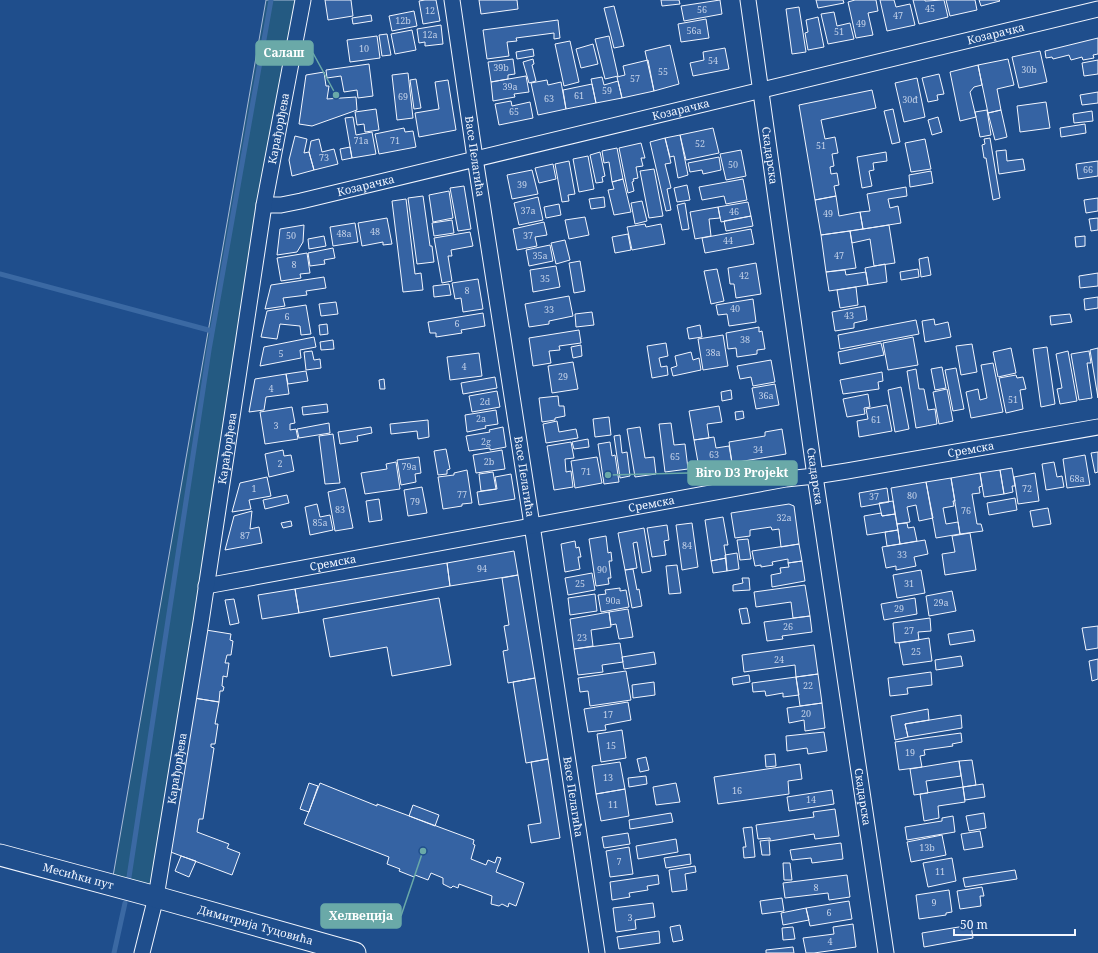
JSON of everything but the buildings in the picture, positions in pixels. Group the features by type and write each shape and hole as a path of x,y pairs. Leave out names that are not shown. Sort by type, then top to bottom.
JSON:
{"street":[{"name":"Карађорђева","path":"142,953 156,897 206,586 264,205 303,0"},
{"name":"Васе Пелагића","path":"452,0 597,953"},
{"name":"Скадарска","path":"748,0 815,476 886,953"},
{"name":"Козарачка","path":"264,205 281,205 301,201 1098,9"},
{"name":"Сремска","path":"206,586 786,479 815,476 1098,427"},
{"name":"Месићки пут","path":"0,855 156,897"},
{"name":"Димитрија Туцовића","path":"156,897 354,953"}],"shaded area":[{"path":"266,0 299,0 154,892 112,882"}],"waterway":[{"path":"129,877 209,350 271,0"},
{"path":"0,274 212,331"},
{"path":"114,953 125,903"}],"place":[{"name":"Салаш","path":"336,95"},
{"name":"Biro D3 Projekt","path":"608,475"},
{"name":"Хелвеција","path":"423,851"}]}
